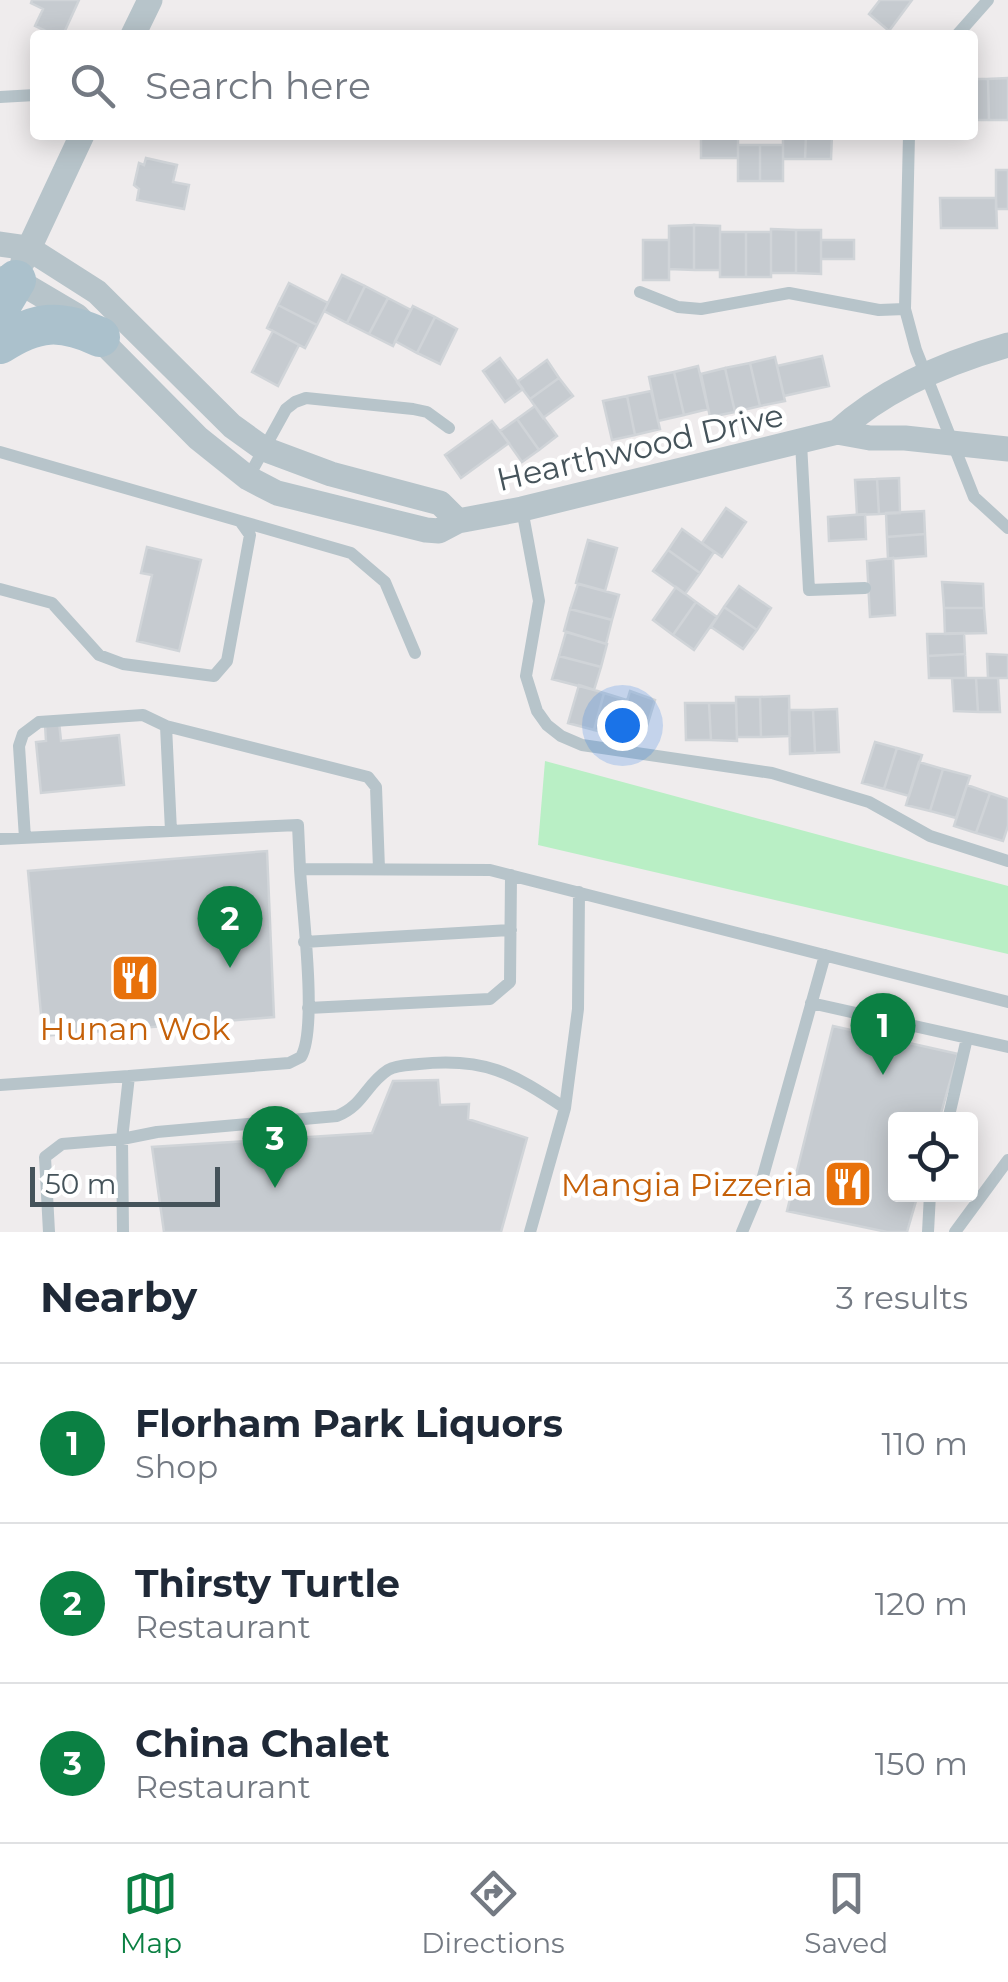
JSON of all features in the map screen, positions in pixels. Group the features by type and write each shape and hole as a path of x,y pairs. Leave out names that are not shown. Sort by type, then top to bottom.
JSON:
{"main road":[{"path":"0,344 52,323 72,324 100,337"}],"street":[{"path":"135,30 150,0"},
{"path":"11,278 80,140"},
{"path":"0,244 11,278"},
{"path":"11,278 97,292 232,426 264,449 331,474 440,503 458,521"},
{"name":"Hearthwood Drive","path":"11,278 77,316 198,438 248,478 276,492 414,529 439,531 458,521 837,432 864,408 973,355 1008,345"},
{"name":"Hearthwood Drive","path":"837,432 1008,448"}],"lane":[{"path":"961,30 988,0"},
{"path":"0,97 30,95"},
{"path":"909,140 905,309 926,377 974,497 1008,528"},
{"path":"640,292 678,307 701,309 789,293 879,310 905,309"},
{"path":"248,478 286,410 306,398 413,409 427,412 449,428"},
{"path":"802,443 810,590 865,588"},
{"path":"0,452 351,553 385,582 415,653"},
{"path":"522,509 539,602 526,676 536,711 561,736 582,745 646,757 772,773 869,802 930,836 1008,861"},
{"path":"0,589 52,603 99,655 122,664 214,676 228,662 250,535 240,521"},
{"path":"25,838 19,746 30,726 39,722 143,716 166,726 368,777 376,787 379,869"},
{"path":"166,726 171,831"},
{"path":"0,839 298,825 308,1008 307,1044 296,1060 0,1085"},
{"path":"300,869 490,870 1008,1002"},
{"path":"308,1008 490,1000 510,982 511,875"},
{"path":"530,1232 565,1108 578,1009 579,892"},
{"path":"304,942 510,930"},
{"path":"742,1232 756,1203 825,955"},
{"path":"812,1003 1008,1047"},
{"path":"950,1112 967,1038"},
{"path":"49,1232 46,1157 62,1144 337,1116 354,1109 390,1068 446,1062 516,1074 565,1108"},
{"path":"124,1232 122,1139 129,1076"},
{"path":"956,1232 1008,1160"},
{"path":"928,1232 930,1202"}],"green space":[{"path":"545,761 1008,886 1008,954 538,845"}],"building":[{"path":"79,0 65,30 35,26 43,9 31,3"},
{"path":"880,0 912,0 890,30 869,14"},
{"path":"1008,78 1008,120 989,120 988,79"},
{"path":"978,79 988,79 989,120 978,120"},
{"path":"701,140 738,140 738,158 701,158"},
{"path":"783,140 806,140 805,159 783,159"},
{"path":"806,140 832,140 831,159 805,159"},
{"path":"738,145 760,145 760,181 738,181"},
{"path":"760,145 783,145 783,181 760,181"},
{"path":"146,158 177,165 173,182 189,185 184,209 137,200 139,189 134,185 139,163 144,165"},
{"path":"996,170 1008,170 1008,209 996,209"},
{"path":"940,198 996,198 997,228 941,228"},
{"path":"694,225 694,270 669,269 669,226"},
{"path":"694,225 720,226 720,270 694,270"},
{"path":"771,229 796,230 796,273 771,273"},
{"path":"796,230 821,230 821,274 796,273"},
{"path":"720,232 746,232 746,277 720,277"},
{"path":"746,232 771,232 771,277 746,277"},
{"path":"643,240 669,240 669,280 643,280"},
{"path":"821,240 854,240 854,259 821,259"},
{"path":"342,275 365,286 347,323 324,311"},
{"path":"289,283 328,303 317,325 278,305"},
{"path":"365,286 388,298 369,334 347,323"},
{"path":"388,298 411,310 393,346 369,334"},
{"path":"278,305 317,325 305,348 267,328"},
{"path":"413,306 435,317 417,353 395,341"},
{"path":"435,317 457,329 440,364 417,353"},
{"path":"273,331 299,345 278,386 252,372"},
{"path":"822,356 829,386 784,396 777,366"},
{"path":"775,357 785,401 760,406 750,363"},
{"path":"500,358 523,389 505,402 483,371"},
{"path":"547,360 559,378 530,399 517,382"},
{"path":"750,363 760,406 735,412 725,368"},
{"path":"698,366 708,409 684,415 674,372"},
{"path":"725,368 735,412 710,417 701,374"},
{"path":"674,372 684,415 658,421 649,377"},
{"path":"559,378 573,396 543,418 530,399"},
{"path":"651,391 660,429 635,435 627,396"},
{"path":"627,396 635,435 612,440 603,401"},
{"path":"535,406 557,436 539,450 517,419"},
{"path":"517,419 539,450 522,462 500,431"},
{"path":"492,421 509,443 461,478 445,455"},
{"path":"899,478 900,513 879,514 877,479"},
{"path":"877,479 879,514 857,515 855,480"},
{"path":"726,508 746,522 722,557 702,543"},
{"path":"924,511 925,534 887,537 886,513"},
{"path":"865,514 866,539 829,541 828,517"},
{"path":"682,529 714,552 700,573 668,550"},
{"path":"925,534 926,556 888,559 887,537"},
{"path":"588,540 617,548 605,591 576,583"},
{"path":"147,547 201,560 179,651 137,641 152,575 141,573"},
{"path":"668,550 700,573 685,594 653,571"},
{"path":"893,558 895,615 870,617 867,561"},
{"path":"942,582 983,584 984,608 944,608"},
{"path":"578,584 619,595 612,620 570,609"},
{"path":"739,586 771,608 757,630 724,607"},
{"path":"676,587 696,602 673,635 653,620"},
{"path":"696,602 717,617 694,650 673,635"},
{"path":"724,607 757,630 743,649 711,627"},
{"path":"944,608 984,608 986,633 945,634"},
{"path":"570,609 612,620 606,644 564,631"},
{"path":"566,632 607,644 601,667 559,656"},
{"path":"964,633 965,654 928,656 927,634"},
{"path":"965,654 966,678 929,678 928,656"},
{"path":"987,654 1008,655 1008,678 988,678"},
{"path":"559,656 601,667 594,690 552,679"},
{"path":"952,678 976,678 978,712 954,711"},
{"path":"976,678 998,678 1000,712 978,712"},
{"path":"579,685 604,693 594,730 568,723"},
{"path":"630,691 655,700 643,739 618,731"},
{"path":"604,693 627,700 617,735 594,730"},
{"path":"789,696 790,736 761,737 760,697"},
{"path":"736,697 760,697 761,737 737,737"},
{"path":"685,703 709,703 711,740 686,740"},
{"path":"709,703 736,703 737,741 711,740"},
{"path":"837,709 839,752 815,753 813,710"},
{"path":"789,710 813,710 815,753 790,754"},
{"path":"59,722 61,741 119,735 124,785 41,793 36,742 46,741 45,724"},
{"path":"875,742 897,748 884,789 862,783"},
{"path":"897,748 922,755 909,796 884,789"},
{"path":"919,762 943,769 930,811 906,805"},
{"path":"943,769 970,776 956,818 930,811"},
{"path":"967,785 990,793 976,833 954,826"},
{"path":"990,793 1008,799 1008,826 1003,841 976,833"},
{"path":"267,851 274,1017 43,1036 28,871"},
{"path":"833,1026 958,1054 941,1112 888,1112 888,1202 916,1202 907,1232 887,1232 787,1211"},
{"path":"438,1080 440,1105 469,1104 468,1119 527,1138 501,1232 164,1232 152,1147 372,1133 393,1081"}],"place":[{"name":"Thirsty Turtle","path":"230,968"},
{"name":"Hunan Wok","path":"135,978"},
{"name":"Florham Park Liquors","path":"883,1075"},
{"name":"Mangia Pizzeria","path":"848,1184"},
{"name":"China Chalet","path":"275,1188"}]}
